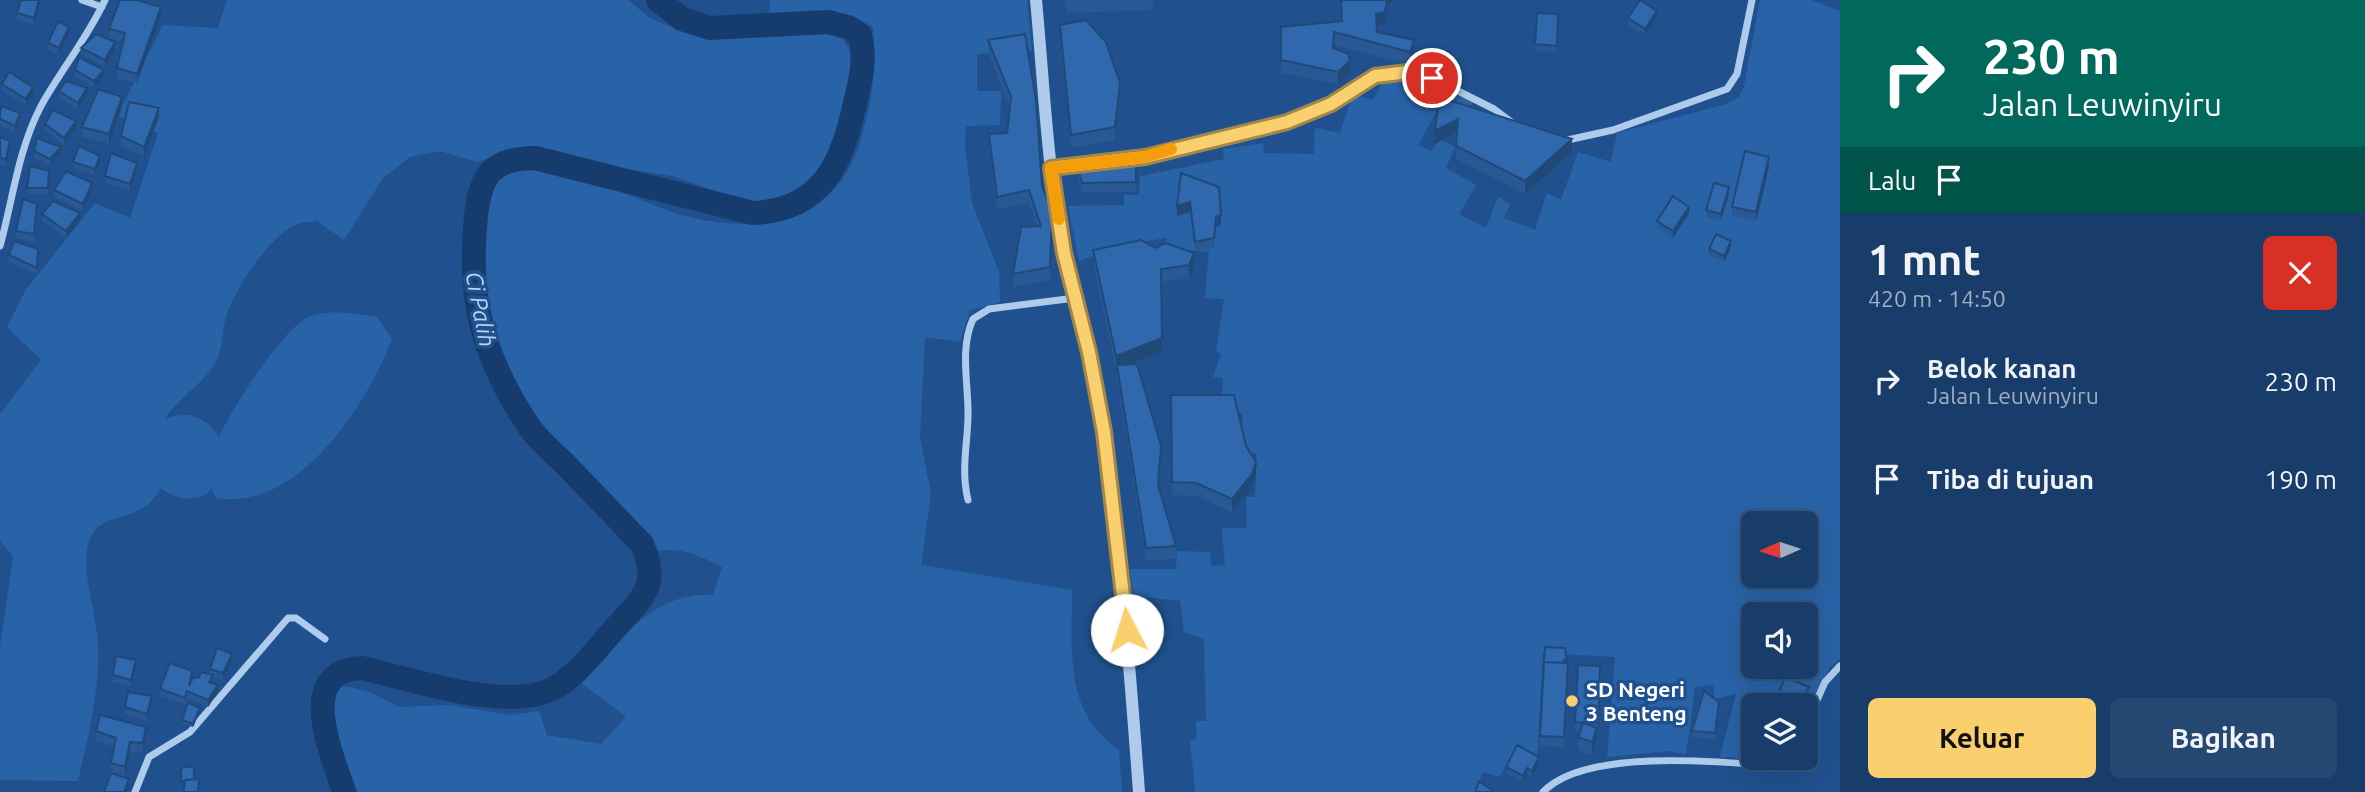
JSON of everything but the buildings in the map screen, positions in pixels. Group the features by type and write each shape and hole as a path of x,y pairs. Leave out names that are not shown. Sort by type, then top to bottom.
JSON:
{"street":[{"path":"0,246 14,178 28,136 42,106 104,3 82,0"},
{"path":"1036,0 1051,168 1104,432 1123,578 1139,792"},
{"path":"1558,142 1613,130 1727,89 1737,74 1752,0"},
{"path":"1051,168 1145,157 1287,122 1331,104 1375,76 1408,72 1442,83 1494,109 1520,128"},
{"path":"968,500 963,465 968,418 966,344 973,319 989,309 1075,298"},
{"path":"135,792 149,757 190,733 288,618 296,618 325,639"},
{"path":"1818,698 1825,682 1840,666"},
{"path":"1543,792 1554,780 1621,764 1665,758 1741,764"}],"shaded area":[{"path":"227,0 628,0 651,19 690,34 716,37 818,32 843,39 851,54 848,88 823,172 799,195 760,206 672,176 601,165 552,149 520,148 477,162 440,151 410,157 383,178 344,240 317,221 298,224 286,231 264,252 237,293 226,317 219,354 212,368 165,419 181,415 195,417 208,424 219,437 247,388 275,349 302,321 321,313 353,313 377,317 392,339 381,365 347,422 325,448 301,471 275,488 246,498 216,498 211,489 201,497 187,498 172,495 161,488 144,507 99,526 88,544 86,556 97,633 98,671 78,781 0,780 0,647 13,557 0,540 0,414 41,360 7,327 25,291 95,203 130,218 158,133 117,116 163,25 218,28"},
{"path":"770,0 1027,0 1032,51 977,54 977,91 1001,91 1000,125 966,126 965,146 972,203 999,272 1000,302 970,310 960,342 925,337 920,437 931,494 921,565 1072,590 1074,678 1088,717 1101,735 1119,750 1122,792 358,792 342,755 335,730 332,704 334,690 344,686 367,691 400,707 448,705 511,715 539,711 547,735 601,744 626,717 579,681 623,636 655,610 692,596 713,595 722,567 682,551 656,551 637,524 541,429 513,389 502,366 487,316 481,266 484,217 490,192 499,178 516,170 538,168 592,181 689,217 716,222 767,222 791,216 813,206 832,192 847,172 859,146 867,115 874,58 873,27 861,20 836,13 770,15"},
{"path":"1760,0 1811,0 1840,11 1840,659 1830,667 1816,693 1741,693 1741,758 1720,757 1736,694 1715,699 1713,685 1695,687 1686,754 1668,751 1607,757 1615,657 1543,653 1537,759 1516,750 1499,777 1483,772 1475,792 1195,792 1190,740 1197,739 1196,721 1206,721 1204,639 1184,632 1180,601 1133,596 1130,569 1176,569 1177,551 1210,552 1211,566 1225,565 1222,528 1247,528 1246,497 1255,497 1256,478 1242,468 1257,468 1256,453 1240,454 1243,413 1221,413 1223,378 1213,377 1221,354 1216,352 1224,299 1205,298 1209,252 1168,249 1166,238 1127,244 1079,261 1068,206 1124,205 1124,195 1139,195 1140,176 1224,159 1223,149 1263,143 1264,153 1314,154 1315,128 1340,133 1353,94 1373,100 1383,82 1410,77 1473,102 1465,115 1439,107 1418,145 1431,151 1440,139 1455,147 1446,168 1476,185 1459,214 1486,228 1498,197 1510,204 1504,218 1535,230 1547,193 1561,200 1578,152 1611,162 1617,133 1726,104 1739,97 1744,86"}],"waterway":[{"name":"Ci Palih","path":"344,792 326,736 323,716 323,698 329,683 341,673 362,668 461,692 514,697 537,694 556,687 582,666 637,604 647,587 649,568 642,544 534,433 500,377 490,352 477,301 474,246 478,201 491,171 508,161 535,158 753,213 777,210 812,193 825,180 843,146 861,77 863,52 860,35 848,27 829,22 710,28 682,19 658,0"}],"slow traffic":[{"path":"1059,219 1051,168 1145,157 1171,149"}],"place":[{"name":"SD Negeri 3 Benteng","path":"1572,701"}],"route":[{"path":"1127,630 1104,432 1089,352 1064,253 1051,168 1145,157 1225,135 1287,122 1331,104 1375,76 1408,72 1432,78"}]}
